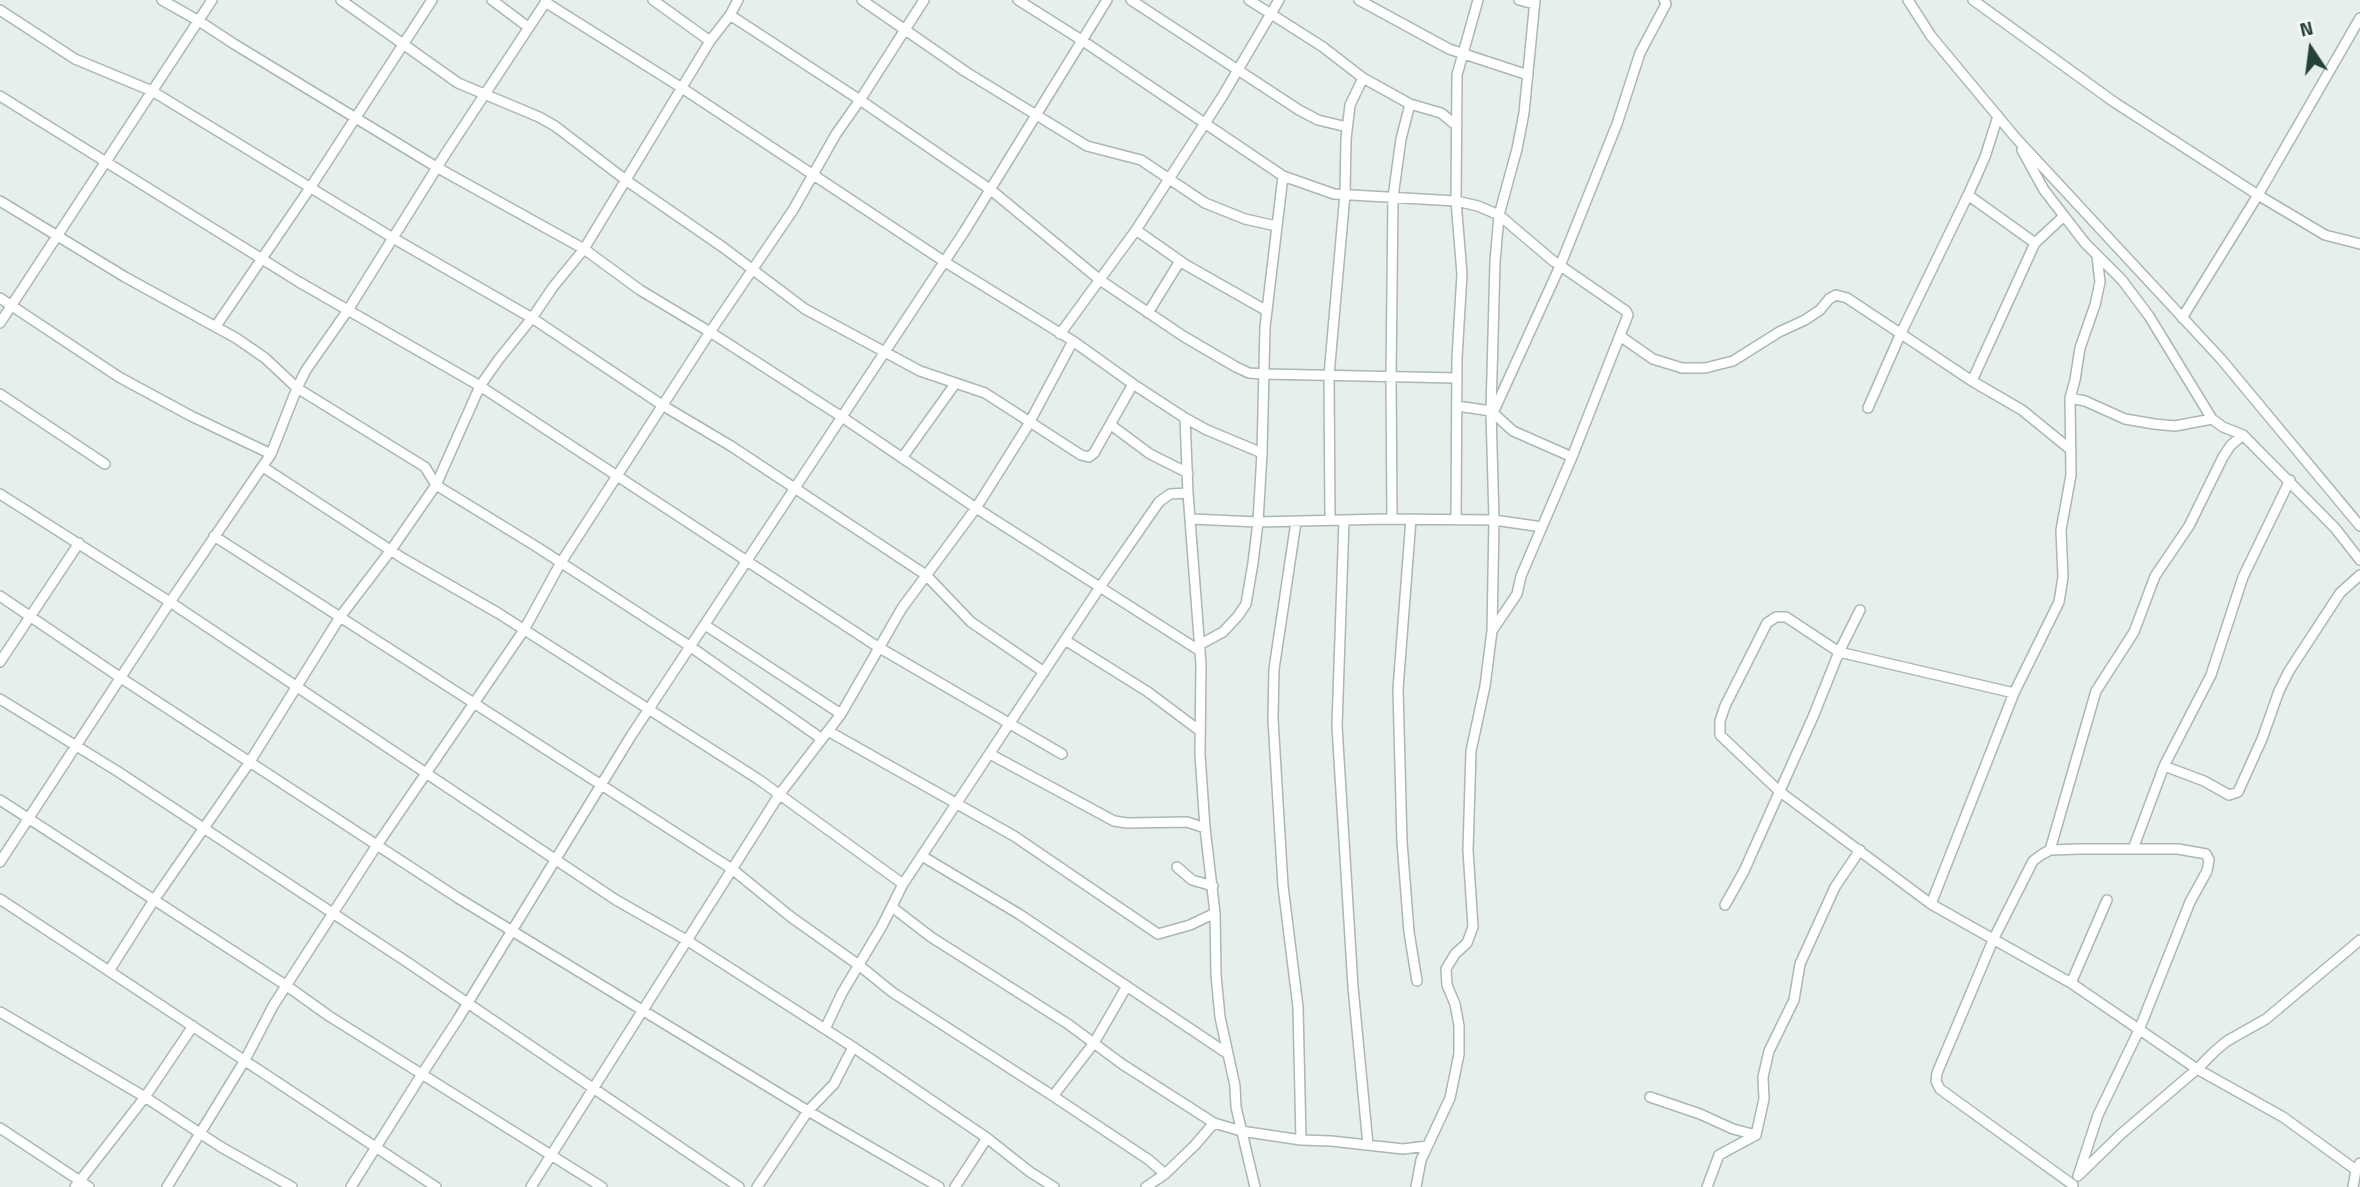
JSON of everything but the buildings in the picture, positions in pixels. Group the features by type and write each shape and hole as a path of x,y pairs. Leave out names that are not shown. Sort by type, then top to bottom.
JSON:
{"street":[{"path":"162,0 199,20 438,168 584,249 640,290 842,417 976,508 1200,648"},
{"path":"0,323 212,0"},
{"path":"341,0 458,83 555,126 805,309 920,371 985,393 1081,455 1089,457 1094,453 1133,384"},
{"path":"216,327 432,0"},
{"path":"492,0 528,27"},
{"path":"653,0 710,41"},
{"path":"109,971 154,900 249,763 340,617 436,485 480,386 584,249 710,41 738,0"},
{"path":"862,0 1036,116 1087,146 1142,160 1205,203 1245,219 1276,226"},
{"path":"167,1187 245,1060 273,1006 377,845 524,630 559,564 793,210 836,134 924,0"},
{"path":"1018,0 1283,176 1334,194 1456,201 1478,206 1499,215 1560,266 1626,311 1628,315 1620,336 1521,576 1517,594 1492,631"},
{"path":"351,1187 468,1004 649,710 945,262 1107,0"},
{"path":"1131,0 1308,115 1347,127"},
{"path":"1249,0 1323,47 1363,78 1410,104 1441,113 1457,126"},
{"path":"1060,334 1136,230 1279,0"},
{"path":"1359,0 1462,55 1528,75"},
{"path":"1456,520 1457,378 1462,274 1456,201 1457,75 1478,0"},
{"path":"1416,1187 1421,1160 1450,1098 1459,1054 1459,1026 1455,1004 1447,985 1446,969 1455,954 1467,943 1473,928 1468,850 1471,751 1485,686 1492,631 1495,262 1499,215 1524,113 1534,2 1519,0"},
{"path":"1492,412 1560,266 1617,124 1640,53 1666,4 1664,0"},
{"path":"1909,0 1931,36 2015,137 2256,400 2360,527"},
{"path":"1973,0 2114,102 2258,195 2325,235 2360,244"},
{"path":"0,862 74,746 263,467 271,454 297,388 546,1 945,262 1073,341 1185,418 1262,453"},
{"path":"0,10 75,59 152,92 393,238 533,318 662,405 732,446 926,575 971,622 1044,672"},
{"path":"730,15 991,190 1100,280 1236,367 1249,373 1264,374 1457,378"},
{"path":"2182,318 2258,195 2360,18"},
{"path":"1330,520 1329,375 1345,194 1347,127 1350,105 1363,78"},
{"path":"0,96 348,310 480,386 878,647 1062,754"},
{"path":"1392,519 1393,197 1401,139 1410,104"},
{"path":"1868,408 1985,157 1998,116"},
{"path":"2015,137 2044,190 2097,256 2122,280 2149,316 2212,419 2243,435 2290,480 2360,560"},
{"path":"1200,648 1223,632 1246,604 1258,522 1265,327 1283,176"},
{"path":"1968,195 2035,243"},
{"path":"0,201 265,358 297,388 425,467 436,485 691,647 821,739"},
{"path":"1972,381 2035,243 2064,216"},
{"path":"1136,230 1180,261 1267,311"},
{"path":"1931,904 2014,693 2059,602 2063,577 2061,530 2071,475 2070,398 2080,348 2100,282 2097,256"},
{"path":"1148,313 1180,261"},
{"path":"1620,336 1653,359 1682,368 1705,368 1732,362 1779,332 1805,320 1836,295 1847,298 1972,381 2022,410 2071,450"},
{"path":"0,298 119,377 191,416 271,454"},
{"path":"531,1187 779,795 841,714 878,647 926,575 976,508 1030,422 1073,341"},
{"path":"902,458 955,383"},
{"path":"0,394 105,464"},
{"path":"2070,398 2085,401 2125,419 2154,424 2175,426 2212,419"},
{"path":"1457,406 1492,412 1513,430 1572,457"},
{"path":"1185,418 1200,648 1200,731 1205,828 1213,886 1219,1006 1241,1131 1255,1187"},
{"path":"1111,425 1150,454 1188,472"},
{"path":"2050,850 2096,691 2134,632 2155,576 2189,526 2223,457 2231,445 2243,435"},
{"path":"263,467 649,710 779,795 903,884"},
{"path":"2133,849 2164,766 2211,675 2243,578 2290,480"},
{"path":"0,494 170,602 616,900 688,941 853,1047 1054,1187"},
{"path":"825,1029 903,884 1100,587 1159,502 1170,494 1188,494"},
{"path":"1191,519 1258,522 1494,520 1542,527"},
{"path":"1411,519 1398,689 1402,842 1409,932 1417,981"},
{"path":"1345,520 1337,726 1353,987 1368,1145"},
{"path":"1296,522 1274,669 1273,719 1283,886 1298,1007 1301,1140"},
{"path":"214,536 732,869 892,992 1149,1160 1165,1174"},
{"path":"0,662 79,543"},
{"path":"2164,766 2204,781 2229,795 2238,792 2289,671 2340,593 2360,575"},
{"path":"0,596 249,763 458,898 808,1111 939,1187"},
{"path":"1725,905 1744,872 1839,652 1860,610"},
{"path":"2014,693 1839,652 1786,617 1776,617 1766,623 1725,706 1720,721 1720,735 1779,791 1931,904 2071,983 2197,1069 2283,1116 2357,1176"},
{"path":"705,625 841,714"},
{"path":"1065,640 1148,692 1200,731"},
{"path":"0,699 334,914 739,1187"},
{"path":"828,731 1014,836 1158,934 1190,925 1215,913"},
{"path":"990,754 1114,821 1186,822 1205,828"},
{"path":"0,800 329,1016 602,1187"},
{"path":"2133,849 2195,851 2206,855 2209,860 2207,871 2190,902 2139,1030 2098,1115 2074,1183 1940,1089 1936,1081 1994,939 2033,861 2050,850 2133,849"},
{"path":"1707,1187 1719,1155 1755,1135 1762,1108 1763,1077 1769,1051 1794,1000 1800,964 1835,887 1860,850"},
{"path":"922,856 1019,914 1228,1054"},
{"path":"1177,867 1192,880 1213,886"},
{"path":"0,899 245,1060 422,1183 436,1187"},
{"path":"2071,983 2107,900"},
{"path":"892,907 931,937 1068,1024 1122,1064 1213,1123 1241,1131 1301,1140 1403,1149 1427,1146"},
{"path":"2074,1183 2121,1134 2221,1046 2266,1019 2360,940"},
{"path":"1053,1097 1094,1043 1127,986"},
{"path":"0,1012 292,1187"},
{"path":"77,1184 145,1097 192,1026"},
{"path":"757,1187 808,1111 834,1084 853,1047"},
{"path":"1650,1097 1755,1135"},
{"path":"1146,1187 1165,1174 1213,1123"},
{"path":"0,1128 77,1184 89,1187"},
{"path":"955,1187 987,1138"}]}
